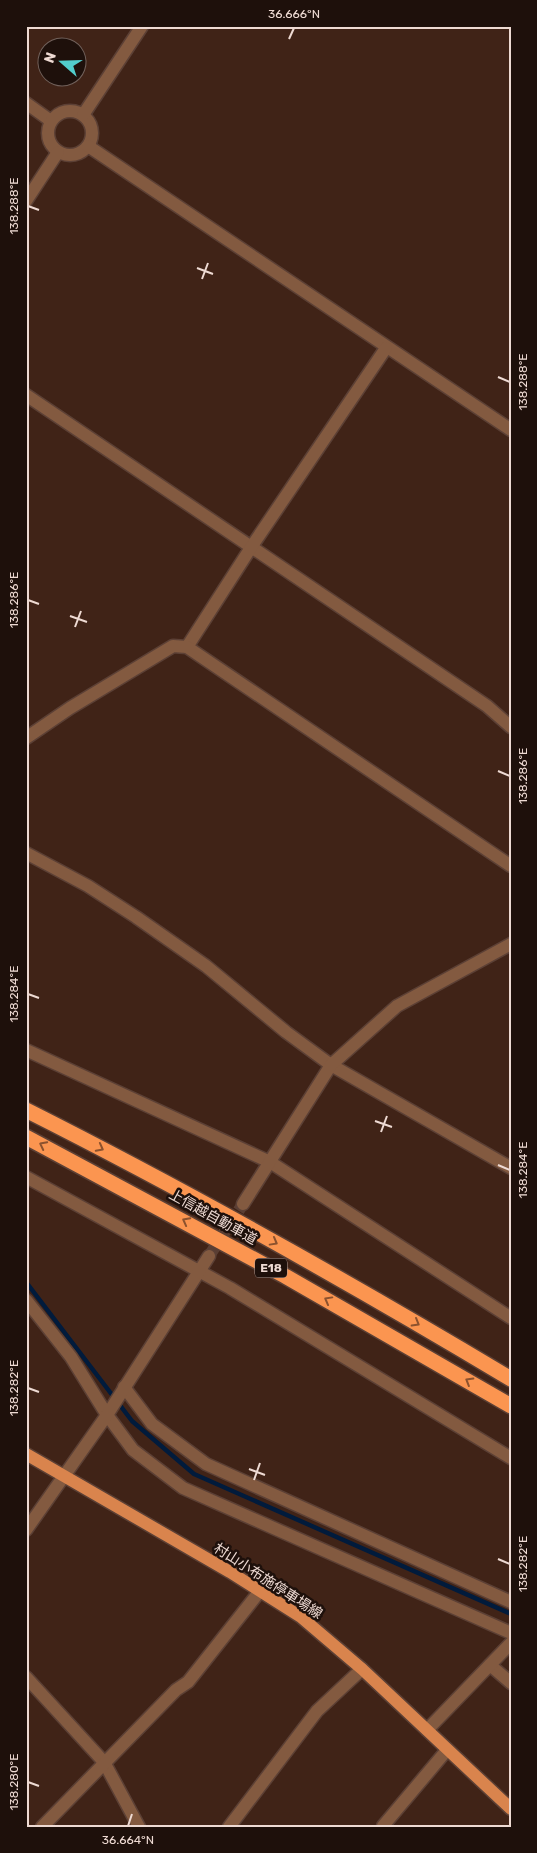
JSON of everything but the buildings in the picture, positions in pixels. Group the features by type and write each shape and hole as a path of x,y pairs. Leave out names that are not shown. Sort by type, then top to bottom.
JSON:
{"highway":[{"name":"上信越自動車道","path":"26,1110 216,1210 366,1294 511,1379"},
{"name":"上信越自動車道","path":"26,1137 251,1257 511,1406"}],"main road":[{"name":"村山小布施停車場線","path":"26,1454 301,1617 362,1669 511,1809"}],"street":[{"path":"83,115 142,26"},
{"path":"26,103 51,121"},
{"path":"68,111 83,115 91,126 92,134 88,146 75,155 68,156 58,152 50,144 47,137 51,121 61,113 68,111"},
{"path":"88,146 386,348 511,430"},
{"path":"26,201 58,152"},
{"path":"187,647 252,546 386,348"},
{"path":"26,395 487,706 511,727"},
{"path":"26,738 70,708 173,646 187,647 511,866"},
{"path":"26,853 88,886 183,950 331,1065 511,1168"},
{"path":"243,1204 331,1065 397,1006 511,944"},
{"path":"26,1050 270,1162 511,1318"},
{"path":"26,1177 230,1288 511,1458"},
{"path":"26,1530 109,1412 209,1256"},
{"path":"26,1300 71,1357 134,1450 183,1488 511,1633"},
{"path":"123,1389 152,1424 206,1464 511,1602"},
{"path":"42,1827 176,1690 188,1682 260,1591"},
{"path":"427,1730 511,1643"},
{"path":"490,1665 511,1683"},
{"path":"228,1827 317,1711 362,1669"},
{"path":"26,1677 104,1762 139,1827"},
{"path":"383,1826 447,1750"}],"waterway":[{"path":"26,1282 132,1421 194,1474 511,1614"}],"tunnel":[{"path":"209,1256 243,1204"}]}
